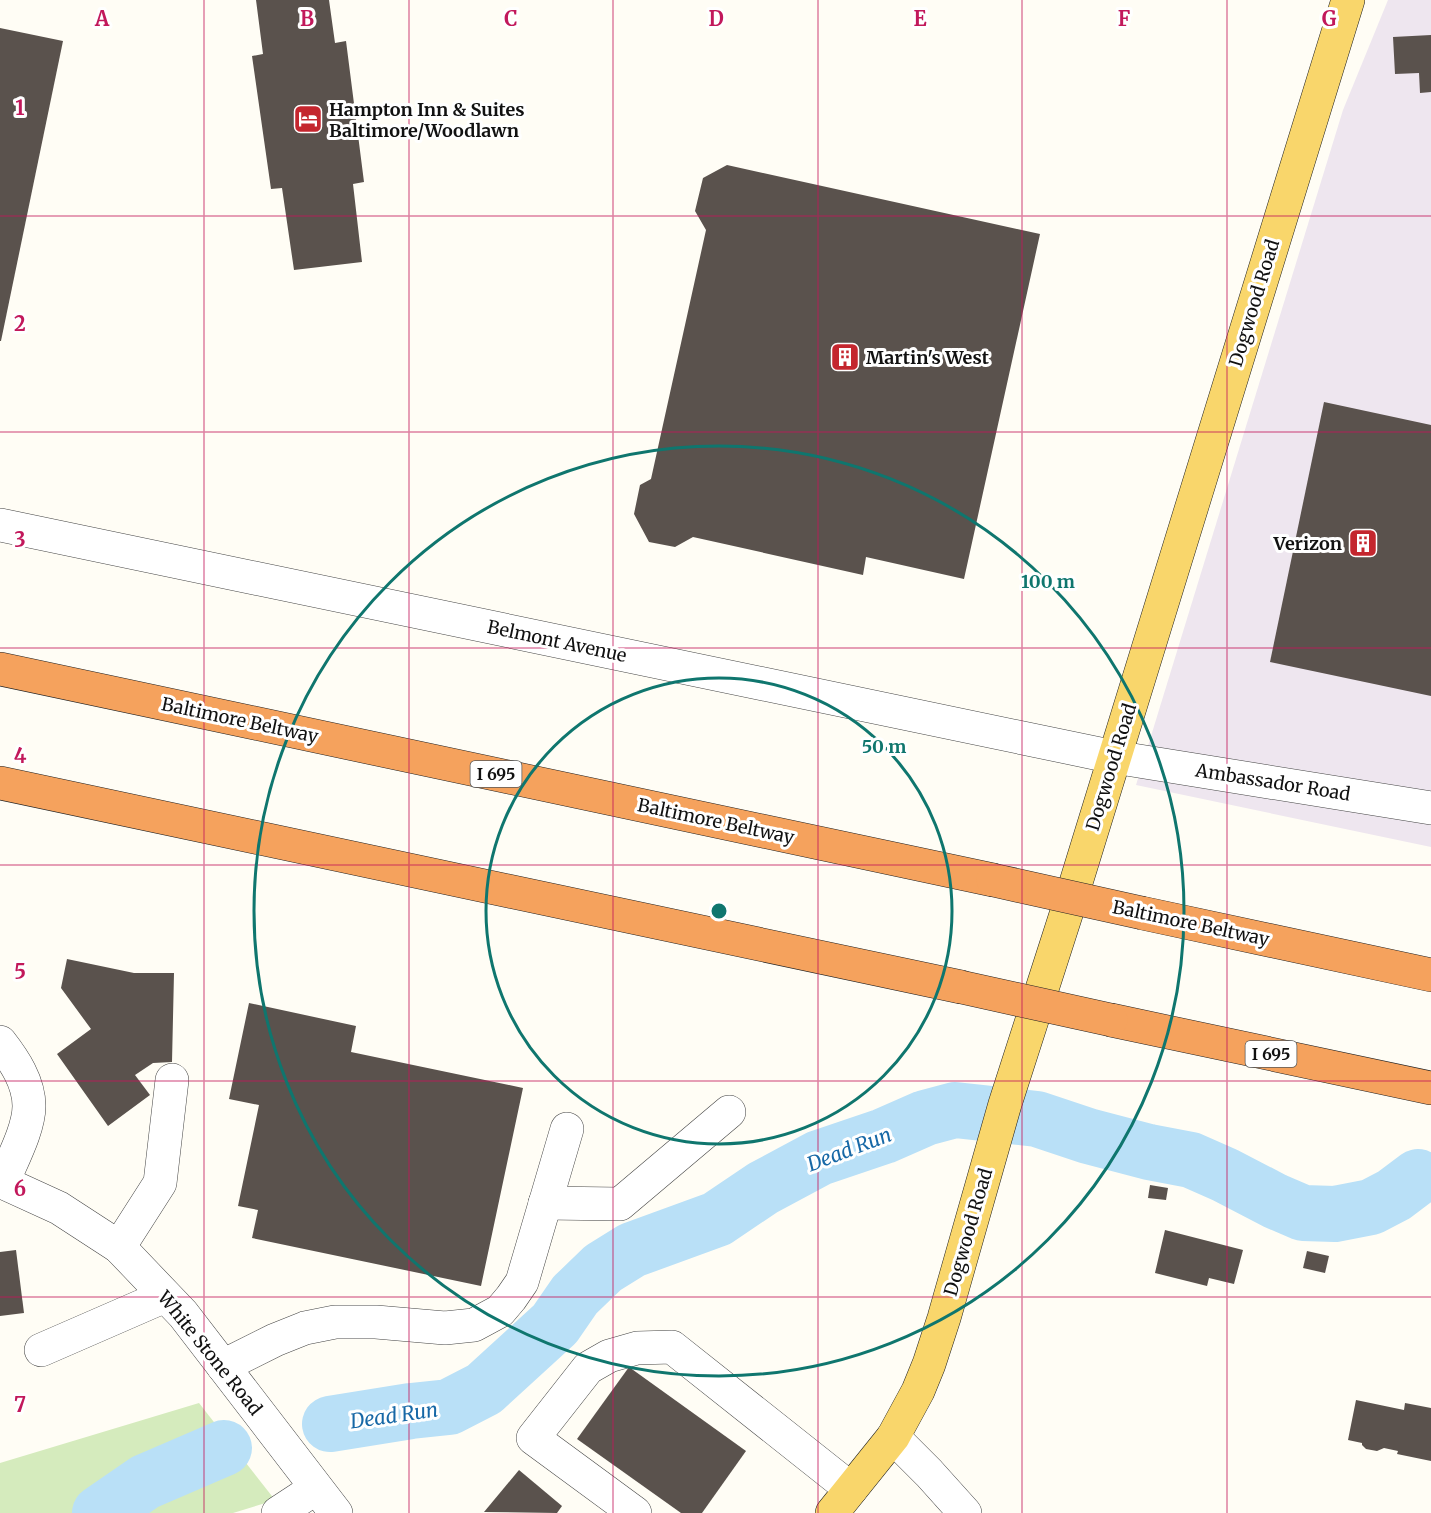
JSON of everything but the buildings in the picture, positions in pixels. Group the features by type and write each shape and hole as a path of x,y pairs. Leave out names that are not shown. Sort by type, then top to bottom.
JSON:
{"highway":[{"name":"Baltimore Beltway","path":"0,669 1431,975"},
{"name":"I 695","path":"0,783 1431,1088"}],"main road":[{"name":"Dogwood Road","path":"841,1501 893,1437 918,1391 929,1364 1002,1114 1070,902 1347,0"}],"street":[{"name":"Belmont Avenue","path":"0,525 1114,757"},
{"name":"Ambassador Road","path":"1114,757 1431,808"},
{"path":"0,1042 14,1060 26,1087 29,1106 26,1125 2,1182"},
{"path":"119,1247 160,1183 172,1080"},
{"path":"545,1203 620,1204 729,1112"},
{"path":"223,1366 305,1328 335,1322 376,1322 445,1328 474,1325 500,1311 522,1282 567,1129"},
{"name":"White Stone Road","path":"2,1182 59,1208 119,1247 183,1314 326,1500"},
{"path":"41,1350 165,1296"},
{"path":"635,1513 533,1438 588,1368 609,1356 637,1348 672,1347 841,1501"},
{"path":"893,1437 965,1513"},
{"path":"278,1513 326,1500"}],"shaded area":[{"path":"1388,0 1431,0 1431,847 1136,785 1343,110"}],"green space":[{"path":"199,1403 275,1500 233,1513 0,1513 0,1463"}],"waterway":[{"name":"Dead Run","path":"330,1424 449,1407 484,1389 555,1324 575,1295 603,1268 632,1250 717,1219 763,1188 819,1158 884,1136 925,1118 955,1110 1037,1119 1088,1136 1191,1160 1303,1213 1335,1214 1371,1207 1394,1195 1418,1177"},
{"name":"Dead Run","path":"100,1513 145,1482 224,1448"}],"place":[{"name":"Hampton Inn & Suites Baltimore/Woodlawn","path":"308,119"},
{"name":"Martin's West","path":"845,357"},
{"name":"Verizon","path":"1363,543"}]}
